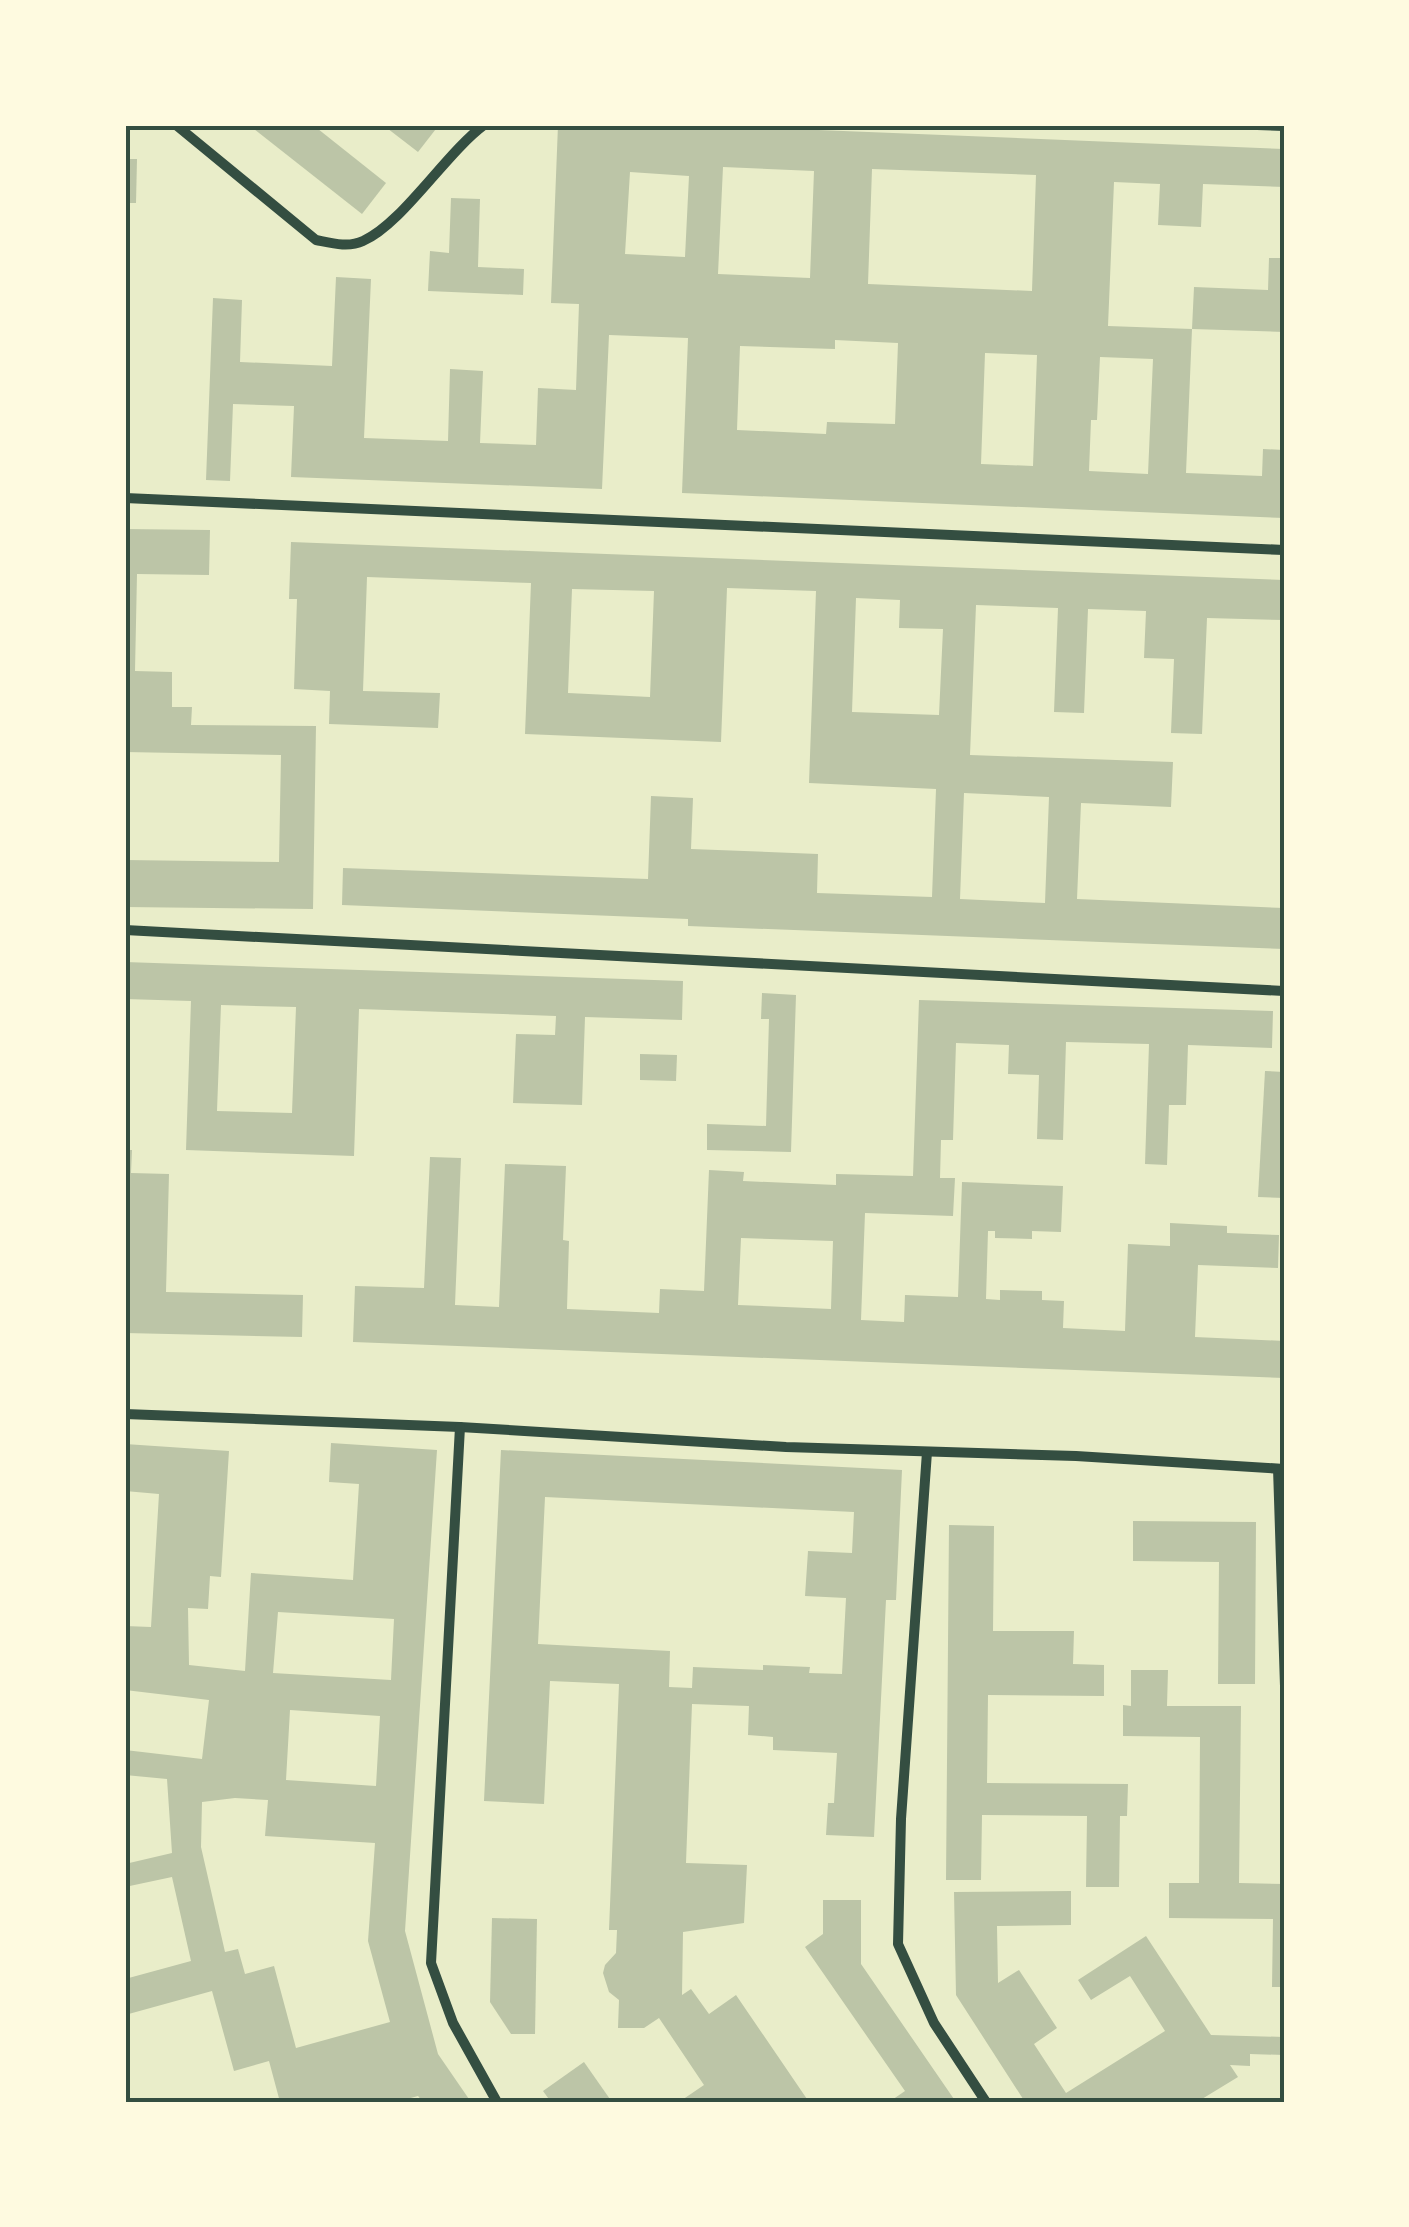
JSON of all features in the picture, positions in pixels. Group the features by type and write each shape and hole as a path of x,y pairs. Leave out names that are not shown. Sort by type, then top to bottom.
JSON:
{"street":[{"path":"176,125 316,240 342,246 363,242 393,218 484,125"},
{"path":"1257,125 1284,126"},
{"path":"125,498 1284,550"},
{"path":"125,930 1284,991"},
{"path":"125,1414 1076,1456 1281,1469"},
{"path":"460,1427 432,1963 453,2023 497,2102"},
{"path":"927,1452 901,1819 898,1944 934,2023 986,2102"}],"lane":[{"path":"1281,1469 1284,1686"}],"building":[{"path":"249,125 313,125 386,183 362,214"},
{"path":"383,125 439,125 418,152"},
{"path":"558,125 697,125 1284,149 1284,187 1203,184 1201,227 1158,225 1160,184 1114,182 1108,326 1192,329 1186,473 1262,476 1263,449 1284,450 1284,518 682,493 688,338 609,335 602,489 291,477 294,406 233,404 230,481 206,480 213,298 242,300 240,362 332,366 336,277 371,279 364,438 448,441 450,369 483,371 480,443 536,445 538,388 576,390 579,304 551,303","holes":["723,167 814,171 810,278 718,274","872,169 1036,175 1032,291 868,284","630,172 689,176 685,257 625,254","835,340 898,343 895,424 827,422 826,434 737,430 740,346 835,349","985,353 1037,355 1033,466 981,464","1100,357 1153,359 1148,474 1089,471 1091,420 1097,420"]},
{"path":"125,159 137,159 136,203 125,203"},
{"path":"451,198 480,199 478,267 524,269 523,295 428,291 430,251 449,253"},
{"path":"1269,258 1284,258 1284,332 1192,329 1194,287 1268,290"},
{"path":"125,529 210,530 209,575 137,574 135,671 172,672 172,707 192,707 191,725 316,726 313,909 125,907 125,860 279,862 281,755 125,752"},
{"path":"291,542 1284,580 1284,620 1207,618 1202,734 1171,733 1174,659 1144,658 1146,611 1088,609 1084,713 1054,712 1058,608 976,605 970,755 1173,762 1171,807 1081,803 1077,899 1284,908 1284,949 688,926 688,919 342,905 343,868 648,879 651,796 693,798 691,849 818,854 817,893 932,897 936,789 809,783 816,591 727,588 721,742 525,734 531,583 367,577 363,691 440,693 438,728 329,724 330,691 294,689 297,599 289,599","holes":["572,589 654,591 650,697 568,693","856,598 900,600 899,628 943,629 939,715 852,712","964,793 1049,797 1045,903 960,899"]},
{"path":"125,962 683,981 682,1020 585,1017 582,1105 513,1103 516,1034 555,1035 556,1016 359,1009 354,1156 186,1150 191,1001 125,999","holes":["221,1005 296,1007 292,1113 217,1111"]},
{"path":"762,993 796,995 791,1152 707,1150 707,1124 766,1126 769,1019 761,1019"},
{"path":"919,1000 1273,1011 1272,1048 1188,1045 1186,1105 1169,1105 1167,1165 1145,1164 1149,1044 1066,1042 1063,1140 1037,1139 1039,1075 1008,1074 1009,1045 956,1043 953,1140 941,1140 940,1178 955,1178 953,1216 865,1213 861,1320 904,1322 905,1295 958,1297 962,1182 1063,1186 1061,1232 1032,1231 1032,1239 995,1238 995,1231 988,1231 986,1299 1000,1300 1000,1290 1042,1291 1042,1300 1064,1301 1063,1328 1125,1331 1128,1244 1170,1246 1170,1223 1227,1226 1227,1233 1279,1235 1278,1268 1198,1265 1195,1337 1284,1341 1284,1378 353,1342 355,1286 424,1288 430,1157 461,1158 455,1305 499,1307 505,1164 566,1166 563,1240 569,1241 567,1309 659,1313 660,1289 704,1291 709,1170 744,1172 743,1181 836,1185 836,1174 913,1176","holes":["741,1238 833,1241 831,1309 738,1305"]},
{"path":"640,1054 677,1055 676,1081 640,1080"},
{"path":"1265,1071 1284,1072 1284,1198 1258,1197"},
{"path":"125,1150 132,1150 131,1173 169,1174 166,1292 303,1295 302,1337 125,1333 130,1203 125,1203"},
{"path":"331,1443 437,1450 405,1931 438,2054 471,2102 423,2102 418,2096 396,2102 280,2102 269,2061 234,2071 212,1991 125,2015 125,1979 191,1961 172,1877 125,1887 125,1864 172,1853 167,1779 125,1775 125,1750 202,1759 209,1700 125,1690 125,1626 151,1627 159,1494 125,1491 125,1444 229,1451 221,1577 210,1576 208,1609 188,1608 189,1665 245,1671 251,1573 353,1580 359,1484 329,1482","holes":["278,1612 394,1619 391,1680 273,1673","290,1710 380,1716 376,1786 286,1780","268,1800 265,1836 375,1843 368,1941 390,2022 296,2048 274,1966 245,1974 238,1949 225,1952 201,1847 202,1802"]},
{"path":"501,1450 902,1470 896,1600 886,1600 874,1837 826,1835 828,1803 834,1803 837,1753 773,1750 773,1737 748,1735 749,1706 692,1704 686,1863 747,1865 744,1923 683,1932 682,1995 691,1989 709,2014 736,1995 809,2102 679,2102 704,2085 659,2018 644,2028 618,2028 619,2000 609,1992 603,1973 616,1953 617,1930 609,1930 619,1684 550,1681 544,1804 484,1801","holes":["545,1497 854,1512 852,1553 808,1551 805,1596 846,1598 842,1674 809,1673 810,1667 693,1667 692,1688 669,1687 670,1651 538,1644"]},
{"path":"1133,1521 1256,1522 1255,1684 1218,1684 1219,1562 1133,1561"},
{"path":"949,1525 994,1526 993,1631 1074,1631 1073,1664 1104,1665 1104,1696 988,1695 987,1783 1128,1784 1127,1816 1120,1816 1119,1887 1086,1887 1087,1816 982,1815 981,1880 946,1880"},
{"path":"1131,1670 1168,1670 1167,1706 1241,1706 1239,1883 1284,1884 1284,1987 1272,1987 1273,1919 1169,1918 1169,1883 1199,1883 1200,1737 1123,1736 1123,1705 1131,1706"},
{"path":"1071,1891 1071,1925 997,1926 998,1983 1019,1970 1057,2028 1034,2044 1066,2093 1165,2031 1130,1976 1091,2000 1078,1980 1146,1936 1211,2035 1284,2037 1284,2055 1250,2054 1250,2066 1230,2065 1238,2077 1197,2102 1025,2102 956,1995 954,1892"},
{"path":"823,1900 861,1900 861,1964 956,2102 889,2102 905,2091 805,1947 823,1934"},
{"path":"492,1918 537,1919 535,2034 511,2034 490,2002"},
{"path":"584,2062 612,2102 551,2102 543,2091"}]}
